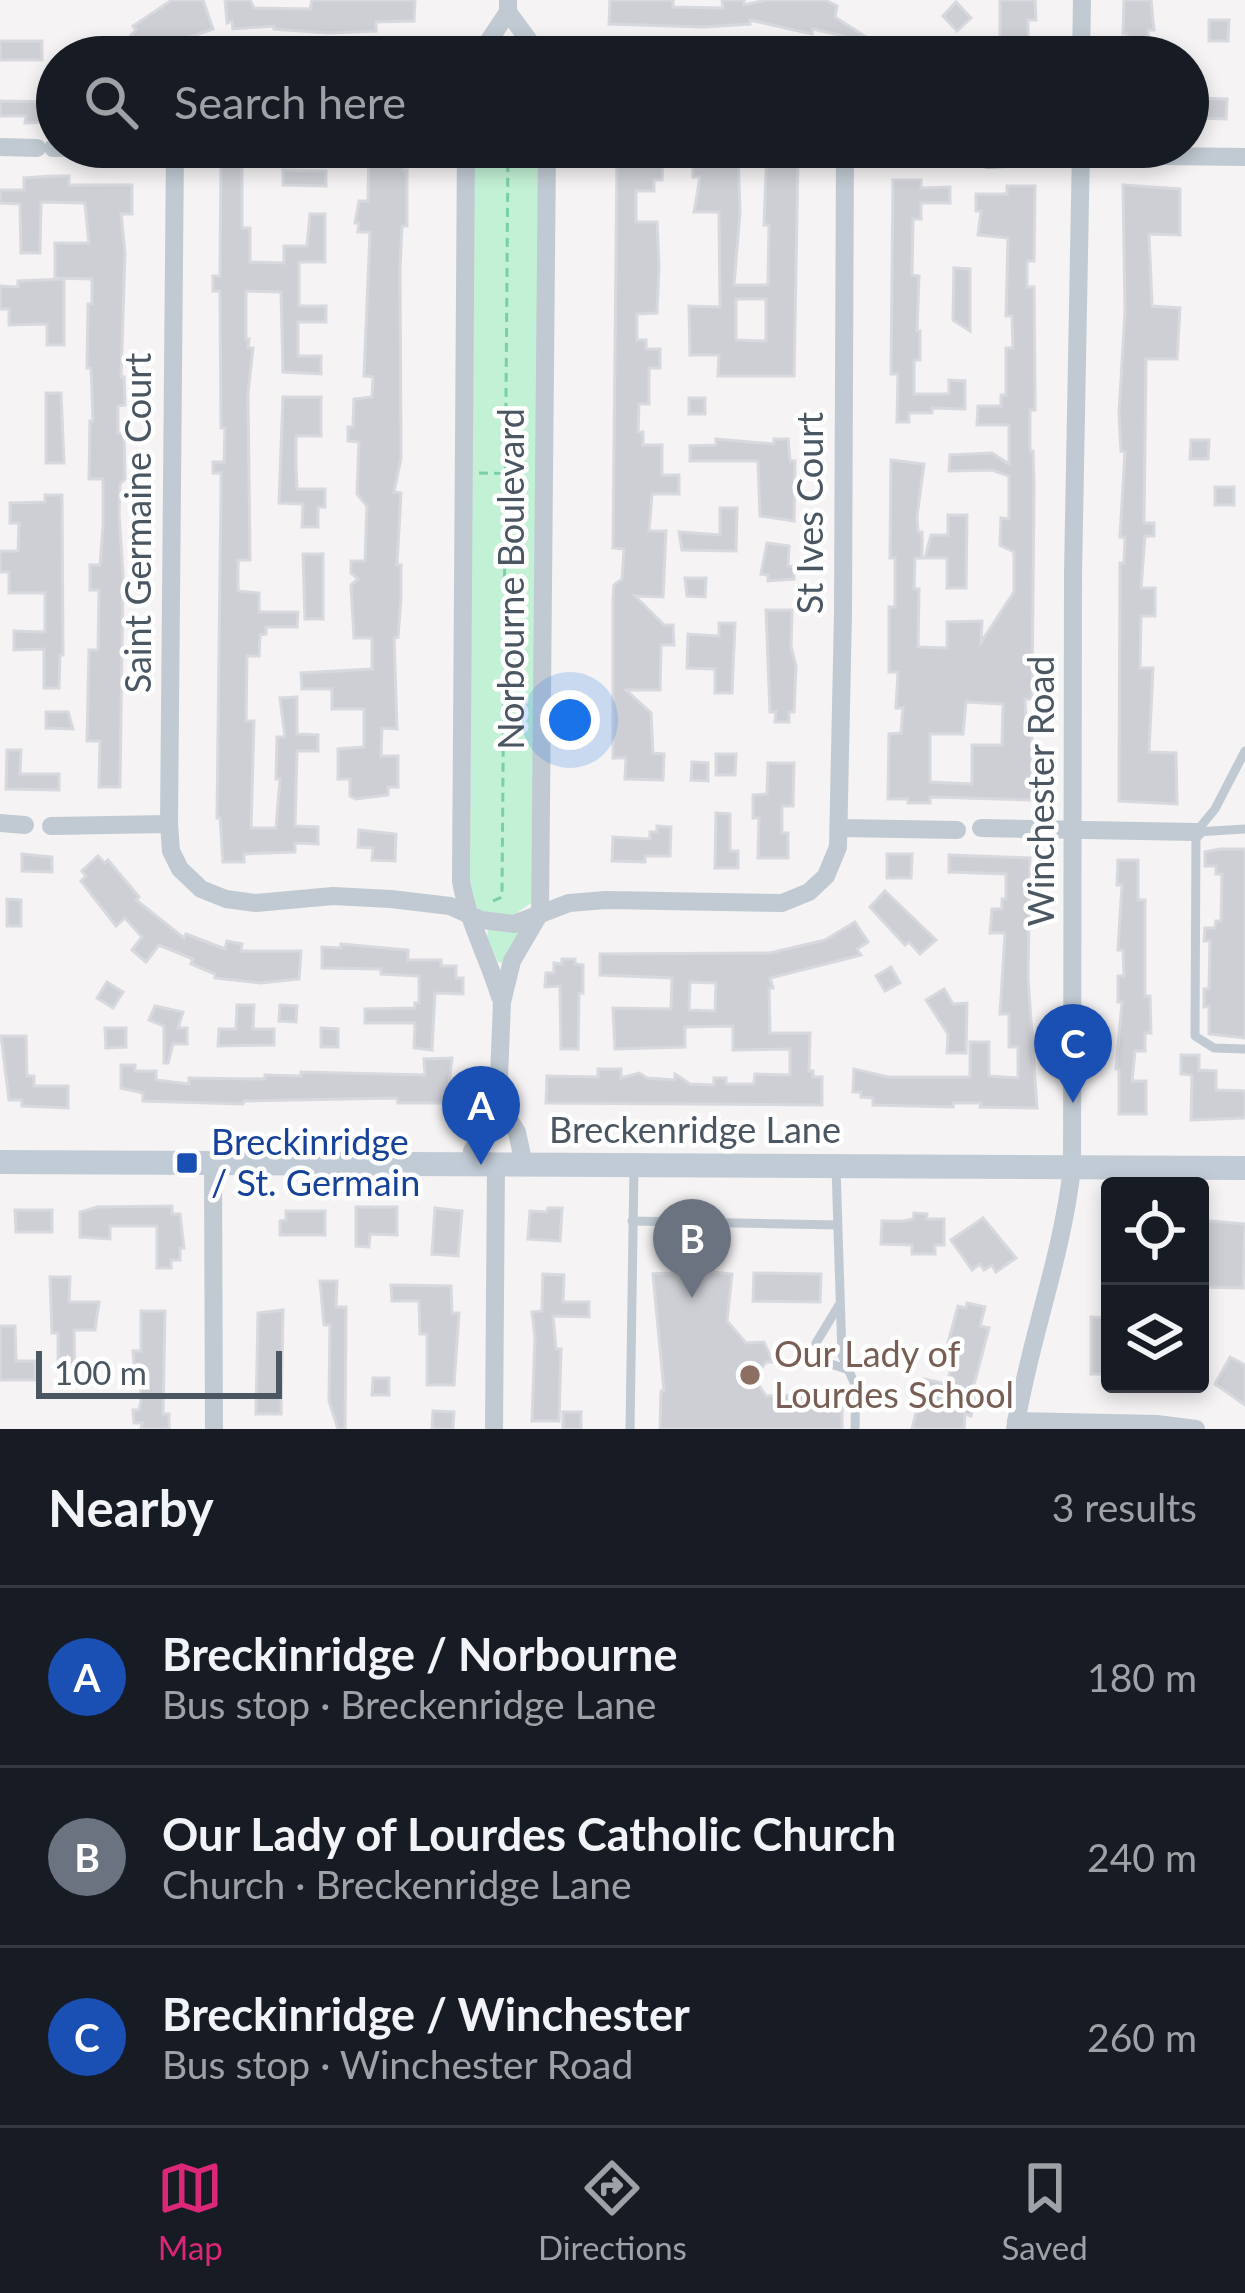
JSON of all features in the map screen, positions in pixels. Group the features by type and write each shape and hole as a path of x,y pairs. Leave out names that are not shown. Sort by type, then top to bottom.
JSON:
{"main road":[{"name":"Breckenridge Lane","path":"0,1162 1245,1168"}],"street":[{"path":"1081,36 1082,0"},
{"path":"490,36 508,6 527,36"},
{"path":"0,147 36,148"},
{"path":"1209,156 1245,157"},
{"name":"Saint Germaine Court","path":"175,168 169,824 174,859 190,881 226,899 256,903 333,896 391,898 476,912"},
{"name":"Norbourne Boulevard","path":"466,168 460,881 476,912 502,1002"},
{"name":"Norbourne Boulevard","path":"494,1429 484,1165 472,1151 498,1103 502,1002 512,961 540,913 547,168"},
{"name":"St Ives Court","path":"540,913 569,903 606,900 782,903 809,892 826,876 838,847 845,168"},
{"name":"Winchester Road","path":"1016,1425 1059,1252 1072,1168 1073,574 1081,168"},
{"path":"0,823 25,825"},
{"path":"51,826 169,824"},
{"path":"838,828 957,830"},
{"path":"981,828 1196,832"},
{"path":"476,912 490,922 514,924 540,913"},
{"name":"Norbourne Boulevard","path":"498,1103 517,1132 524,1165"},
{"path":"213,1163 214,1429"},
{"path":"1016,1425 1157,1424 1196,1429"}],"lane":[{"path":"1245,751 1215,809 1196,832 1196,1036 1214,1048 1245,1049"},
{"path":"1196,832 1245,830"},
{"path":"630,1429 634,1166"},
{"path":"836,1167 842,1355 856,1387 855,1429"},
{"path":"632,1221 837,1225"},
{"path":"839,1305 816,1343 822,1360 847,1369"}],"path":[{"path":"476,912 505,898 508,168"},
{"path":"465,473 543,475"}],"green space":[{"path":"473,168 541,168 531,903 511,917 480,912 470,894"},
{"path":"488,929 519,932 502,963 487,938"}],"building":[{"path":"172,0 203,0 213,29 193,36 130,36 136,30 133,26"},
{"path":"225,0 250,0 254,8 310,9 312,0 415,0 414,21 376,22 376,31 233,29 232,21 227,23"},
{"path":"610,0 673,0 673,7 723,8 722,0 744,0 744,5 825,0 837,6 835,17 864,36 813,29 812,34 750,20 750,24 704,27 609,24"},
{"path":"1000,0 1035,0 1036,20 1028,20 1028,36 1000,36"},
{"path":"1124,0 1151,0 1154,30 1148,30 1148,36 1123,34"},
{"path":"956,2 971,18 957,31 943,16"},
{"path":"1209,20 1229,20 1228,41 1209,41"},
{"path":"0,41 36,41 36,60 0,60"},
{"path":"1209,98 1227,99 1226,119 1209,118"},
{"path":"0,101 36,102 36,123 25,123 26,116 0,116"},
{"path":"221,168 242,168 242,228 250,228 250,262 284,263 284,246 307,246 310,214 325,214 325,262 299,262 299,306 326,306 326,322 298,322 298,356 321,356 321,374 283,372 281,292 246,291 246,339 248,348 253,348 248,393 250,560 238,560 238,591 259,593 259,612 298,612 297,627 266,627 266,634 260,635 259,656 247,656 246,721 254,721 251,828 276,828 277,737 285,737 280,698 297,697 297,734 318,735 318,751 297,751 295,826 318,827 318,844 295,843 295,852 244,854 244,862 223,862 217,818 221,473 213,473 213,462 224,462 225,428 221,428 220,291 213,291 213,276 220,276"},
{"path":"369,168 407,170 407,226 402,226 400,268 401,458 394,492 401,493 397,565 401,565 401,597 398,637 394,638 397,729 382,728 381,756 398,756 398,787 388,787 388,795 356,799 350,796 350,779 338,779 338,749 364,747 364,709 332,709 332,689 302,689 301,673 372,669 372,638 354,638 351,585 358,579 351,573 351,561 365,561 367,506 357,494 359,442 348,441 354,399 372,397 373,377 364,376 370,232 358,232 359,223 355,223 359,201 368,201"},
{"path":"617,168 662,168 662,180 654,180 654,191 636,191 636,222 657,222 659,265 657,313 637,314 637,340 646,340 646,349 660,349 660,368 649,368 649,404 639,404 638,432 643,432 643,445 662,445 662,475 679,475 679,494 652,494 649,531 666,531 663,597 635,596 664,625 673,625 674,645 661,645 660,690 626,690 651,713 653,753 664,754 663,780 625,779 626,758 613,758 613,599 614,585 622,579 624,549 613,548"},
{"path":"693,168 739,168 734,285 768,285 769,225 764,225 766,168 798,168 794,376 718,376 719,355 690,355 689,306 720,307 719,212 694,212 700,177 693,177","holes":["736,299 766,299 766,341 736,340"]},
{"path":"283,170 326,171 326,186 283,185"},
{"path":"69,176 69,185 132,185 132,214 121,214 125,405 118,406 118,433 124,433 125,479 120,484 119,514 123,574 120,787 99,787 100,741 87,741 89,650 98,650 99,590 90,590 90,565 100,565 103,527 103,479 89,479 93,421 91,368 87,368 92,279 55,278 55,243 89,243 85,203 41,202 40,253 21,253 20,204 0,203 0,190 24,190 24,178"},
{"path":"893,180 921,180 921,188 950,187 950,203 921,203 921,219 913,219 912,275 919,276 920,331 914,394 949,394 949,380 965,381 965,409 909,413 909,422 897,422 898,374 891,374"},
{"path":"1123,185 1180,189 1180,235 1149,234 1152,306 1180,308 1177,359 1146,359 1144,523 1154,523 1154,536 1145,536 1141,588 1155,588 1155,616 1141,616 1140,668 1153,668 1149,752 1176,753 1177,804 1119,801 1120,563 1124,563 1125,537 1120,537 1125,452 1121,451 1119,414 1125,312"},
{"path":"1007,186 1035,186 1034,261 1027,261 1027,287 1034,287 1035,395 1035,410 1030,410 1032,699 1025,699 1026,728 1032,728 1031,800 930,797 930,803 908,803 908,799 888,799 889,734 901,733 903,708 896,708 898,672 889,672 889,607 895,607 895,558 890,558 891,460 924,464 917,516 922,558 915,558 918,647 947,648 947,622 982,621 981,642 1014,592 1014,552 1000,545 1001,518 1009,519 1009,476 992,470 949,471 950,455 992,453 1009,464 1009,425 977,425 978,406 1001,406 1001,395 1006,395 1006,348 1013,348 1012,316 1006,316 1008,238 978,235 981,211 976,211 976,194 1007,194","holes":["966,702 1003,704 1002,745 972,745 972,784 930,782 930,734 963,734"]},
{"path":"954,268 970,269 970,331 953,320"},
{"path":"64,279 64,345 47,345 47,324 9,325 9,309 0,309 0,286"},
{"path":"46,393 61,393 64,463 46,463"},
{"path":"283,397 321,397 321,436 296,436 297,489 325,489 325,507 318,507 318,527 302,527 303,504 279,503"},
{"path":"689,398 705,398 705,414 689,414"},
{"path":"716,439 774,444 774,439 788,439 790,461 795,461 794,521 760,516 758,461 690,461 690,446 716,445"},
{"path":"1191,440 1209,440 1208,459 1190,459"},
{"path":"1215,487 1234,487 1234,505 1215,505"},
{"path":"45,495 62,495 59,688 44,688 44,649 14,650 14,631 45,632 45,593 9,593 9,572 0,572 0,551 18,551 19,523 10,523 10,503 45,502"},
{"path":"720,508 737,508 736,551 682,550 679,532 720,535"},
{"path":"948,515 967,515 966,588 947,588 947,558 925,558 931,535 948,535"},
{"path":"767,543 789,546 788,566 794,567 794,579 768,581 768,575 761,574"},
{"path":"303,554 323,554 323,619 305,619"},
{"path":"685,578 706,578 705,597 687,596"},
{"path":"766,610 792,610 791,647 796,666 794,712 789,712 789,722 775,722 776,712 770,712"},
{"path":"719,623 735,623 732,693 715,693 715,669 687,668 688,634 719,636"},
{"path":"46,712 68,712 73,729 46,728"},
{"path":"7,750 21,750 20,774 59,774 59,790 6,789"},
{"path":"716,754 736,754 735,775 716,775"},
{"path":"692,762 708,763 708,781 691,780"},
{"path":"768,763 794,763 793,806 782,806 788,858 758,858 759,818 753,818 753,795 767,794"},
{"path":"716,813 730,814 730,851 738,851 738,868 715,868"},
{"path":"657,826 671,827 670,856 645,856 645,862 612,861 613,837 650,839"},
{"path":"359,830 396,834 395,861 372,860 373,848 358,847"},
{"path":"1245,849 1245,1038 1209,1034 1209,1006 1204,1007 1210,941 1204,941 1205,928 1215,928 1216,921 1221,921 1222,874 1216,874 1216,866 1205,866 1205,852"},
{"path":"22,854 52,857 52,872 22,871"},
{"path":"887,854 912,854 911,878 887,878"},
{"path":"949,855 1030,858 1028,978 1037,1108 980,1107 981,1103 873,1105 873,1098 853,1092 854,1069 888,1077 970,1077 970,1042 989,1042 989,1076 1018,1078 1018,1047 1009,1047 1009,1014 1000,1014 1005,933 990,933 992,909 1002,909 1002,899 1006,899 1006,874 949,872"},
{"path":"98,856 105,863 108,860 139,897 136,900 184,938 186,934 225,949 227,941 242,944 241,951 301,951 299,979 261,983 215,978 191,964 193,959 159,945 146,962 132,950 142,937 125,918 116,926 81,881 86,876 82,871"},
{"path":"1118,860 1138,860 1138,900 1145,900 1145,996 1150,996 1151,1033 1145,1033 1145,1051 1135,1051 1132,1081 1146,1081 1146,1114 1119,1114 1116,1069 1122,1002 1118,1002 1118,976 1124,976 1123,950 1118,950 1122,885 1117,885"},
{"path":"885,891 936,940 920,954 909,942 905,945 870,907"},
{"path":"7,899 21,900 21,926 7,926"},
{"path":"855,922 868,942 857,949 861,955 770,978 773,988 769,988 770,1033 810,1033 809,1071 813,1077 822,1077 822,1105 546,1103 547,1076 598,1077 598,1069 621,1069 621,1078 639,1073 675,1080 675,1074 690,1084 714,1085 714,1078 726,1078 726,1084 754,1084 755,1074 790,1075 790,1049 733,1050 733,1026 685,1027 685,1047 615,1049 613,1008 671,1009 672,978 600,975 600,954 770,953 825,940","holes":["690,982 716,983 715,1011 689,1010"]},
{"path":"341,944 408,950 408,960 441,960 441,966 456,966 456,978 463,978 463,994 435,993 432,1050 414,1048 415,1023 365,1023 365,1009 415,1008 419,976 381,974 381,969 322,968 322,947 341,948"},
{"path":"562,959 583,965 578,1049 561,1049 560,986 545,987 546,973 554,973 554,963 562,964"},
{"path":"891,967 900,983 885,991 876,976"},
{"path":"107,982 123,992 113,1008 97,998"},
{"path":"944,989 953,1004 967,1003 966,1053 947,1053 948,1034 926,1000"},
{"path":"237,1005 254,1005 253,1029 274,1029 274,1045 218,1046 219,1029 236,1029"},
{"path":"280,1005 297,1006 296,1022 279,1021"},
{"path":"155,1006 183,1012 178,1028 187,1028 187,1044 173,1044 168,1063 164,1063 164,1026 149,1020"},
{"path":"105,1028 126,1028 126,1047 106,1048"},
{"path":"321,1028 338,1029 338,1047 321,1047"},
{"path":"1,1036 26,1036 27,1076 34,1076 34,1086 68,1086 68,1108 22,1106 22,1100 9,1100"},
{"path":"1181,1055 1199,1055 1199,1070 1216,1071 1216,1090 1245,1091 1245,1118 1191,1120 1192,1075 1181,1074"},
{"path":"452,1058 447,1103 398,1103 397,1098 243,1104 143,1101 143,1093 121,1088 121,1065 156,1071 156,1080 189,1084 189,1078 265,1079 265,1075 301,1076 301,1072 425,1075 424,1059"},
{"path":"172,1206 172,1214 180,1214 184,1248 180,1248 180,1260 171,1260 171,1268 157,1268 157,1226 110,1226 110,1239 80,1237 80,1212 97,1207"},
{"path":"356,1207 397,1207 397,1235 370,1234 369,1247 356,1246"},
{"path":"435,1208 462,1211 458,1256 432,1254"},
{"path":"548,1208 562,1208 560,1241 528,1239 530,1211 547,1212"},
{"path":"15,1210 52,1210 52,1232 16,1232"},
{"path":"286,1211 325,1211 325,1235 280,1235"},
{"path":"914,1213 944,1219 944,1245 935,1245 935,1254 912,1254 912,1245 881,1244 882,1221 913,1219"},
{"path":"983,1218 1016,1258 996,1272 992,1265 984,1270 980,1264 972,1270 951,1240"},
{"path":"1209,1221 1245,1224 1243,1288 1209,1287"},
{"path":"671,1258 715,1258 713,1272 732,1274 727,1321 746,1343 764,1342 773,1362 766,1362 754,1378 766,1396 842,1394 842,1429 660,1429 664,1391 653,1274 672,1273"},
{"path":"754,1273 821,1274 820,1302 753,1301"},
{"path":"543,1274 564,1275 563,1302 589,1302 589,1317 553,1316 556,1349 561,1349 559,1421 532,1421 532,1312 542,1311"},
{"path":"50,1277 70,1277 69,1302 99,1302 95,1330 74,1330 75,1380 58,1369"},
{"path":"320,1281 337,1281 336,1307 346,1307 345,1429 338,1429 329,1401 330,1325 324,1325"},
{"path":"391,1285 451,1286 452,1313 459,1313 454,1385 427,1385 427,1334 420,1334 419,1301 392,1301"},
{"path":"967,1303 985,1307 980,1326 989,1328 972,1392 976,1393 971,1416 965,1414 964,1429 912,1429 924,1379 947,1384 956,1345 948,1343 958,1306 966,1308"},
{"path":"283,1310 281,1414 256,1414 258,1313"},
{"path":"141,1311 165,1311 163,1414 169,1414 169,1429 141,1429 142,1423 134,1423 133,1410 139,1410 141,1402 140,1364 134,1364 133,1351 141,1351"},
{"path":"1091,1317 1101,1318 1101,1374 1091,1374"},
{"path":"0,1326 15,1326 16,1361 35,1361 35,1380 0,1380"},
{"path":"1230,1357 1245,1365 1245,1405 1215,1384"},
{"path":"373,1378 389,1378 389,1395 372,1395"},
{"path":"433,1411 454,1412 453,1429 432,1429"},
{"path":"563,1412 581,1412 581,1429 563,1429"}],"place":[{"name":"Breckinridge / Winchester","path":"1073,1103"},
{"name":"Breckinridge / St. Germain","path":"187,1163"},
{"name":"Breckinridge / Norbourne","path":"481,1165"},
{"name":"Our Lady of Lourdes Catholic Church","path":"692,1298"},
{"name":"Our Lady of Lourdes School","path":"750,1375"}]}
